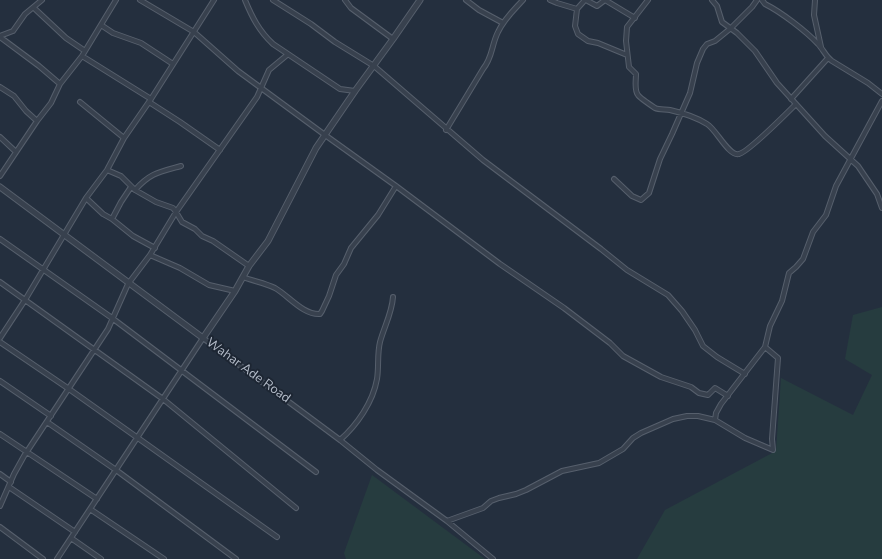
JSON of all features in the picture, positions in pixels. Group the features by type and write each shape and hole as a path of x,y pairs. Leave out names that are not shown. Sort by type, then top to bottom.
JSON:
{"street":[{"path":"42,0 25,14 13,31 0,37 29,58 60,84"},
{"path":"0,176 51,103 60,84 82,56 116,0"},
{"path":"140,0 194,32 238,71 261,86 500,264 564,308 610,343 623,356 661,377 691,387 699,393 708,396 715,388 728,396"},
{"path":"1,335 26,300 86,198 107,170 124,138 150,101 213,0"},
{"path":"245,0 255,22 265,36 287,54 340,89 355,91"},
{"path":"273,0 311,24 334,42 374,66 446,130 483,160 602,249 627,270 668,295 682,311 695,330 702,346 744,374"},
{"path":"345,0 351,8 393,39"},
{"path":"466,0 479,10 503,22"},
{"path":"446,130 483,69 489,62 494,42 503,22 523,0"},
{"path":"550,0 577,8"},
{"path":"627,55 598,43 588,41 578,34 575,26 577,8 585,0 597,6 605,0 635,18"},
{"path":"648,0 627,27 626,41 629,67 636,74 636,88 638,95 655,108 682,113 700,120 716,131 730,151 735,154 740,154 796,104"},
{"path":"712,0 717,6 722,22 731,28 755,51 777,83 791,99 825,136 858,166 868,180 882,208"},
{"path":"614,179 632,196 641,200 649,193 660,159 690,93 697,63 703,49 731,28 757,0"},
{"path":"762,0 765,4 799,28 821,47 828,58 868,83 882,94"},
{"path":"815,0 814,16 821,47"},
{"path":"57,559 235,291 249,266 268,241 316,148 393,39 416,1"},
{"path":"34,8 66,38 85,51"},
{"path":"101,25 113,32 141,43 173,64"},
{"path":"0,506 27,453 108,329 128,284 155,248 176,212 257,97 269,70 287,54"},
{"path":"82,56 220,150"},
{"path":"791,99 828,58"},
{"path":"0,87 14,96 26,111 37,121"},
{"path":"715,420 716,413 765,347 770,326 782,301 789,273 796,268 803,259 813,232 826,215 836,186 882,101"},
{"path":"80,102 124,138"},
{"path":"0,137 16,152"},
{"path":"135,190 153,174 181,166"},
{"path":"107,170 122,176 135,190 156,202 173,208 182,222 195,229 202,236 213,241 249,266"},
{"path":"243,277 275,288 307,312 320,314 329,296 336,275 344,264 351,248 378,215 396,186"},
{"path":"112,219 120,202 131,187"},
{"name":"Wahar Ade Road","path":"1,189 340,440 377,470 447,521 493,559"},
{"path":"86,198 103,214 112,219 133,236 155,248"},
{"path":"0,239 112,318 316,472"},
{"path":"150,255 184,270 209,285 235,291"},
{"path":"0,282 163,399 296,508"},
{"path":"340,440 352,428 369,402 377,378 379,345 391,313 393,297"},
{"path":"0,342 69,389 277,537"},
{"path":"447,521 483,508 491,501 526,490 562,471 598,463 623,449 641,432 673,419 692,416 715,420 740,435 773,450 772,440 778,358 765,347"},
{"path":"0,381 51,416"},
{"path":"47,422 116,470 236,559"},
{"path":"0,434 97,499"},
{"path":"0,474 11,482"},
{"path":"9,487 75,532"},
{"path":"90,508 164,559"},
{"path":"0,527 43,559"},
{"path":"71,538 101,559"}],"green space":[{"path":"882,307 882,559 637,559 665,510 776,451 781,378 853,415 872,375 845,359 853,315"},
{"path":"372,475 485,559 346,559 344,553"}]}
